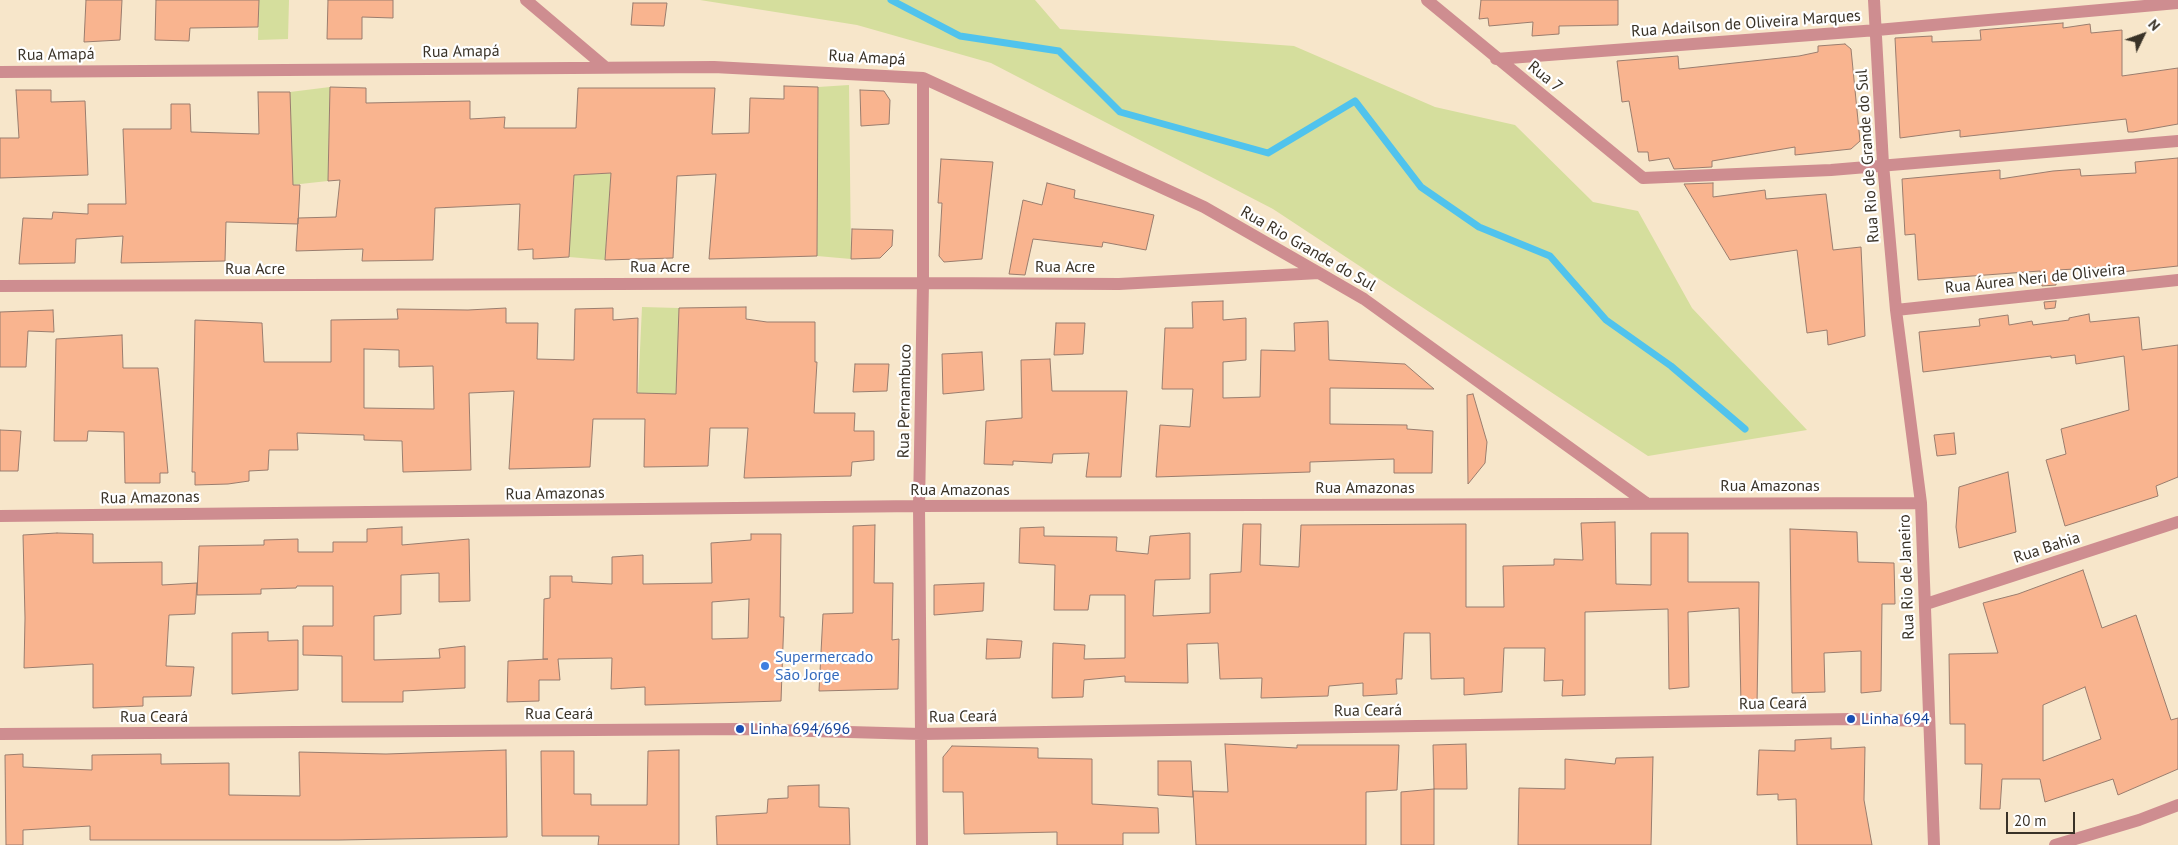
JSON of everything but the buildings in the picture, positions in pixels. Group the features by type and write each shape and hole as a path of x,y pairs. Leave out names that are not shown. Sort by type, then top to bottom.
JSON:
{"street":[{"path":"526,0 604,66"},
{"name":"Rua 7","path":"1427,0 1496,59 1643,178 1831,170 1884,164"},
{"name":"Rua Rio de Grande do Sul","path":"1874,0 1884,164 1896,310"},
{"name":"Rua Adailson de Oliveira Marques","path":"1496,59 1876,30 2178,3"},
{"name":"Rua Amapá","path":"0,72 714,66 923,78"},
{"name":"Rua Rio Grande do Sul","path":"923,78 1204,207 1364,299 1645,502"},
{"name":"Rua Pernambuco","path":"922,845 919,506 923,283 923,78"},
{"path":"1884,164 2178,141"},
{"name":"Rua Acre","path":"0,286 1119,284 1319,273"},
{"name":"Rua Áurea Neri de Oliveira","path":"1896,310 2178,280"},
{"name":"Rua Rio de Janeiro","path":"1896,310 1920,503 1926,604 1927,721 1934,845"},
{"name":"Rua Amazonas","path":"0,516 919,506 1645,502 1920,503"},
{"name":"Rua Bahia","path":"1926,604 2178,522"},
{"name":"Rua Ceará","path":"0,734 740,730 921,734 1851,719 1927,721"},
{"path":"2055,845 2139,820 2178,805"}],"green space":[{"path":"259,0 289,0 288,39 258,40"},
{"path":"700,0 1035,0 1060,29 1294,46 1435,107 1515,125 1593,202 1638,211 1692,308 1807,430 1648,456 1273,209 991,63 857,25"},
{"path":"849,85 851,259 817,256 818,87"},
{"path":"330,87 328,181 291,185 290,92"},
{"path":"611,173 605,260 569,257 574,175"},
{"path":"642,307 679,308 676,394 638,393"}],"waterway":[{"path":"891,0 960,36 1059,51 1120,112 1268,153 1355,101 1421,187 1479,227 1550,256 1606,320 1671,366 1745,429"}],"place":[{"name":"Supermercado São Jorge","path":"765,666"},
{"name":"Linha 694","path":"1851,719"},
{"name":"Linha 694/696","path":"740,729"}]}
